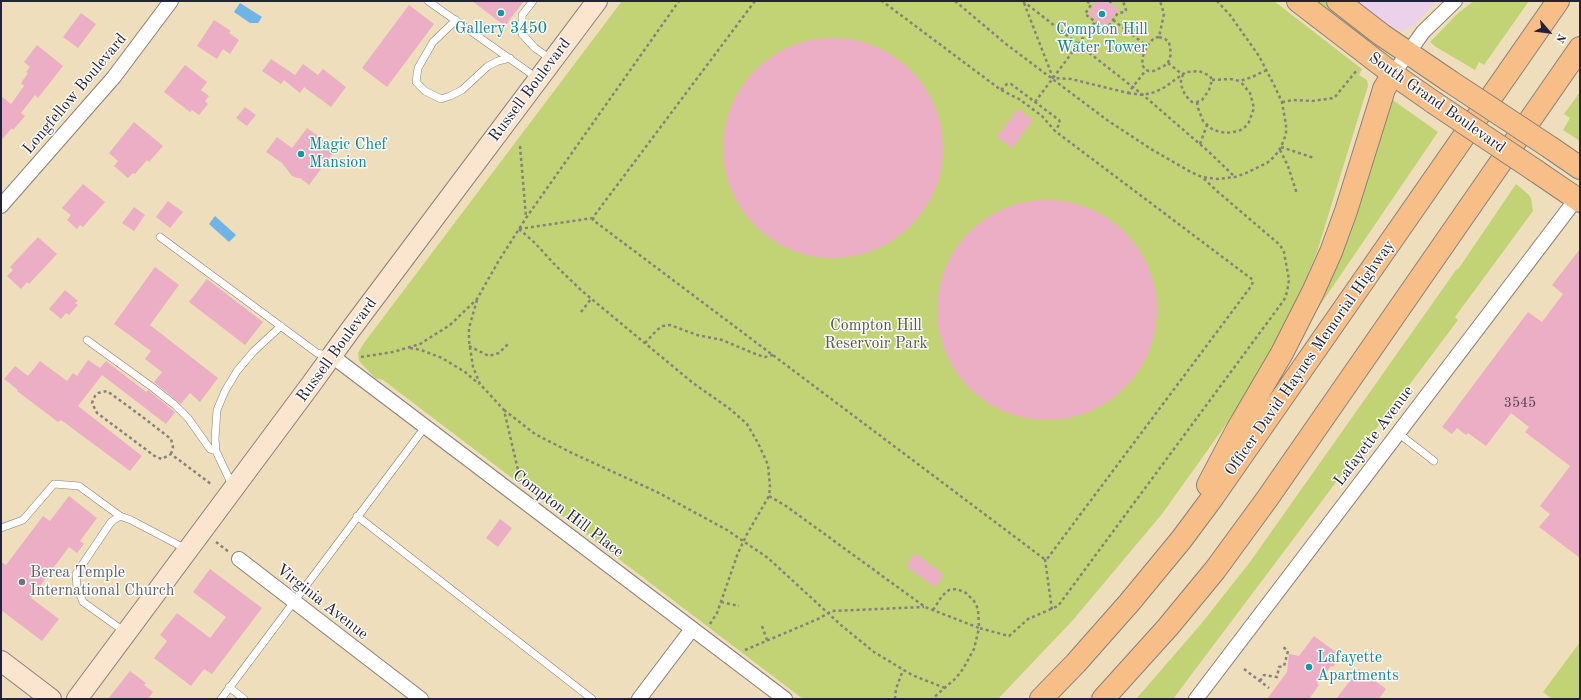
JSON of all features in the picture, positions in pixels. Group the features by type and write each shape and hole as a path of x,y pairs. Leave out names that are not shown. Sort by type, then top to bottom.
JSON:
{"main road":[{"name":"Russell Boulevard","path":"77,699 597,1"},
{"name":"South Grand Boulevard","path":"1298,1 1393,74 1536,171 1579,198"},
{"name":"South Grand Boulevard","path":"1338,1 1407,53 1580,168"},
{"name":"Officer David Haynes Memorial Highway","path":"1041,699 1076,663 1129,603 1181,540 1244,454 1558,1"},
{"path":"1103,699 1173,621 1215,570 1267,499 1580,48"},
{"path":"1181,540 1220,461 1282,353 1313,292 1331,252 1346,211 1381,99 1393,74"},
{"path":"1,661 51,699"}],"street":[{"name":"Longfellow Boulevard","path":"1,206 114,78 171,1"},
{"path":"1393,74 1418,38 1435,19 1455,1"},
{"name":"Lafayette Avenue","path":"1196,699 1579,198"},
{"name":"Compton Hill Place","path":"332,356 692,629 778,697"},
{"name":"Virginia Avenue","path":"239,560 421,699"},
{"path":"639,699 692,629"}],"lane":[{"path":"428,1 539,79"},
{"path":"533,1 522,15 522,34 534,48 553,60"},
{"path":"456,20 433,42 418,68 416,82 425,91 441,99 450,96 462,90 488,66 498,61 510,58"},
{"path":"160,237 317,353 332,356"},
{"path":"234,489 216,451 215,439 217,410 225,391 237,371 254,351 281,326"},
{"path":"87,340 152,387 175,406 188,418 210,449 216,451"},
{"path":"221,699 424,427"},
{"path":"1398,433 1434,461"},
{"path":"1,528 23,520 54,484 79,486 120,516 137,523 188,550"},
{"path":"120,516 111,522 76,574 77,587 84,602 126,633"},
{"path":"357,516 592,699"},
{"path":"229,688 244,699"}],"path":[{"path":"361,357 409,348 426,340 450,325 477,299 526,218 679,1"},
{"path":"519,229 593,218 755,1"},
{"path":"882,1 1001,90 1019,99 1042,116 1055,131 1252,278 1253,282 1053,551 1045,559"},
{"path":"769,496 782,503 925,607 980,628 1009,636 1028,620 1058,606 1279,307 1287,292 1290,280 1284,252 1280,245 1202,177 1151,149 1107,120 1006,44 955,1"},
{"path":"1024,1 1053,78"},
{"path":"1024,1 1133,86 1200,144 1235,177"},
{"path":"1087,1 1091,5 1085,14 1106,30 1118,14 1124,13 1126,10 1122,1"},
{"path":"1159,37 1164,14 1160,1"},
{"path":"1202,177 1217,179 1235,177 1267,163 1281,148 1286,134 1282,102 1267,70 1240,27 1217,1"},
{"path":"1113,20 1146,46"},
{"path":"1035,102 1095,22"},
{"path":"1159,37 1169,42 1171,54 1168,63 1154,71 1146,70 1142,65 1144,50 1154,38 1159,37"},
{"path":"1168,63 1183,75"},
{"path":"1128,94 1146,70"},
{"path":"1053,78 1071,79 1128,94 1143,95 1155,92 1193,70 1210,76 1212,80"},
{"path":"1212,80 1230,79 1240,81 1267,70"},
{"path":"1282,102 1293,100 1312,101 1334,98 1357,70"},
{"path":"1183,75 1180,80 1182,92 1192,102 1197,102 1206,95 1212,80"},
{"path":"1197,102 1200,114 1207,125 1220,132 1233,133 1245,127 1249,122 1254,108 1250,93 1240,81"},
{"path":"1001,90 1009,83 1059,120 1060,123 1055,131"},
{"path":"1200,144 1207,125"},
{"path":"520,146 526,218"},
{"path":"1281,148 1314,158"},
{"path":"1281,148 1297,194"},
{"path":"593,218 594,221 1045,559 1052,610"},
{"path":"519,229 591,299 693,383 730,408 747,424 758,443 768,465 770,487 769,496 738,553 721,602 710,624"},
{"path":"477,299 469,328 469,346 473,366 480,384"},
{"path":"581,312 591,299"},
{"path":"645,343 657,330 663,326 670,325 697,335 722,340 758,355 765,357 773,355"},
{"path":"469,346 490,356 499,353 508,344"},
{"path":"409,348 421,350 442,358 464,372 480,384 504,410 535,434 570,452 659,493 744,541 768,558 856,638 874,652 904,670 945,688"},
{"path":"107,391 140,415 171,439 173,447 171,454 162,459 156,457 97,413 92,403 95,396 98,393 107,391"},
{"path":"504,410 518,470 518,478"},
{"path":"171,454 211,484"},
{"path":"202,531 239,560"},
{"path":"932,699 956,678 971,658 980,628 978,609 974,601 966,593 957,589 949,590 942,596 933,610"},
{"path":"721,602 739,606"},
{"path":"745,650 837,610 925,607"},
{"path":"762,626 767,640"},
{"path":"1260,681 1264,675 1277,677 1279,667 1284,666 1288,651 1282,646"},
{"path":"1244,669 1269,688"},
{"path":"895,699 896,689 904,670"}],"shaded area":[{"path":"1354,1 1436,1 1413,26 1401,31 1389,27"}],"green space":[{"name":"Compton Hill Reservoir Park","path":"622,1 1274,1 1362,69 1359,75 1367,80 1368,86 1317,252 1294,307 1260,372 1232,416 1162,514 1073,620 998,699 803,699 383,380 375,378 359,361 358,353 364,343"},
{"path":"1315,1 1324,1 1373,38 1369,42"},
{"path":"1474,1 1529,1 1484,65 1479,62 1475,70 1430,42 1458,13"},
{"path":"1580,92 1580,141 1563,130 1570,118 1564,114"},
{"path":"1390,98 1438,132 1312,317"},
{"path":"1516,184 1531,198 1533,211 1455,317 1458,320 1173,699 1136,699 1201,624 1250,562 1456,270 1459,268"},
{"path":"1580,642 1580,699 1552,699 1543,692"}],"water":[{"path":"240,3 262,17 258,23 250,23 234,12"},
{"path":"215,216 236,235 229,242 209,224"}],"building":[{"name":"Gallery 3450","path":"472,1 524,1 505,26"},
{"name":"Compton Hill Water Tower","path":"1097,1 1107,1 1119,9 1105,27 1088,14"},
{"path":"409,5 434,24 387,87 362,68"},
{"path":"81,13 96,24 78,48 63,37"},
{"path":"214,20 231,31 229,33 239,40 230,54 223,49 217,59 197,46"},
{"path":"822,38 844,38 875,46 894,56 911,70 925,87 935,106 941,126 943,148 941,170 935,190 925,209 911,226 894,240 875,250 844,258 822,258 791,250 781,245 763,233 748,218 741,209 731,190 723,159 723,137 731,106 736,96 748,78 763,63 772,56 791,46"},
{"path":"37,45 63,66 38,98 35,95 21,113 25,116 13,130 12,128 1,140 1,96 11,104 24,86 21,83 30,67 24,62"},
{"path":"271,59 295,75 303,64 318,75 323,69 346,87 331,107 304,87 300,93 284,80 281,84 262,71"},
{"path":"185,65 207,82 201,90 209,96 205,101 208,104 199,115 192,110 190,112 164,92"},
{"path":"245,107 256,115 247,126 236,118"},
{"path":"1018,109 1033,120 1012,148 997,137"},
{"path":"134,122 163,146 149,162 147,160 135,174 133,173 128,178 114,166 118,161 109,153"},
{"name":"Magic Chef Mansion","path":"307,128 336,149 309,185 300,178 292,176 282,163 266,152 277,137 292,148"},
{"path":"83,184 105,202 83,227 80,225 77,229 67,220 71,215 62,208"},
{"path":"1036,200 1058,200 1089,208 1108,218 1125,232 1139,249 1149,268 1155,288 1157,310 1155,332 1149,352 1139,371 1125,388 1108,402 1089,412 1058,420 1036,420 1005,412 995,407 977,395 962,380 955,371 945,352 937,321 937,299 945,268 950,258 962,240 977,225 986,218 1005,208"},
{"path":"168,201 183,212 170,228 156,217"},
{"path":"134,207 145,215 134,231 122,223"},
{"path":"38,237 57,254 29,284 27,282 21,289 7,276 13,270 10,267"},
{"path":"1580,249 1580,558 1539,527 1550,514 1540,506 1570,466 1525,432 1529,427 1511,413 1486,446 1468,433 1466,435 1457,428 1452,434 1442,427 1528,312 1542,322 1563,294 1552,285"},
{"path":"155,267 179,285 150,325 218,378 200,402 190,393 181,404 154,382 162,372 145,359 151,351 114,324"},
{"path":"207,279 263,322 245,345 189,302"},
{"path":"65,290 78,301 75,303 78,305 69,315 66,313 61,319 49,309"},
{"path":"88,360 100,368 106,361 146,392 148,390 175,412 166,424 102,375 78,406 142,456 130,471 61,420 58,422 17,391 18,390 4,379 15,366 28,376 40,361 67,381 73,373 77,376"},
{"name":"Berea Temple International Church","path":"69,496 97,518 80,541 84,544 77,553 69,547 31,598 59,619 42,641 1,610 1,562 6,565 43,516 50,521"},
{"path":"500,519 512,528 498,547 486,538"},
{"path":"915,553 944,575 935,587 906,566"},
{"path":"210,569 262,608 212,674 204,669 191,686 154,658 167,641 160,635 177,613 210,638 226,617 193,592"},
{"name":"Lafayette Apartments","path":"1314,636 1341,656 1333,667 1331,666 1317,684 1319,685 1309,699 1267,699 1287,672 1289,654 1299,656"},
{"name":"Lafayette Apartments","path":"1359,669 1386,689 1379,699 1336,699"},
{"path":"130,671 146,683 144,685 153,692 148,699 108,699"}],"place":[{"name":"Gallery 3450","path":"501,13"},
{"name":"Compton Hill Water Tower","path":"1102,14"},
{"name":"Magic Chef Mansion","path":"301,154"},
{"name":"Berea Temple International Church","path":"22,582"},
{"name":"Lafayette Apartments","path":"1309,667"}]}
